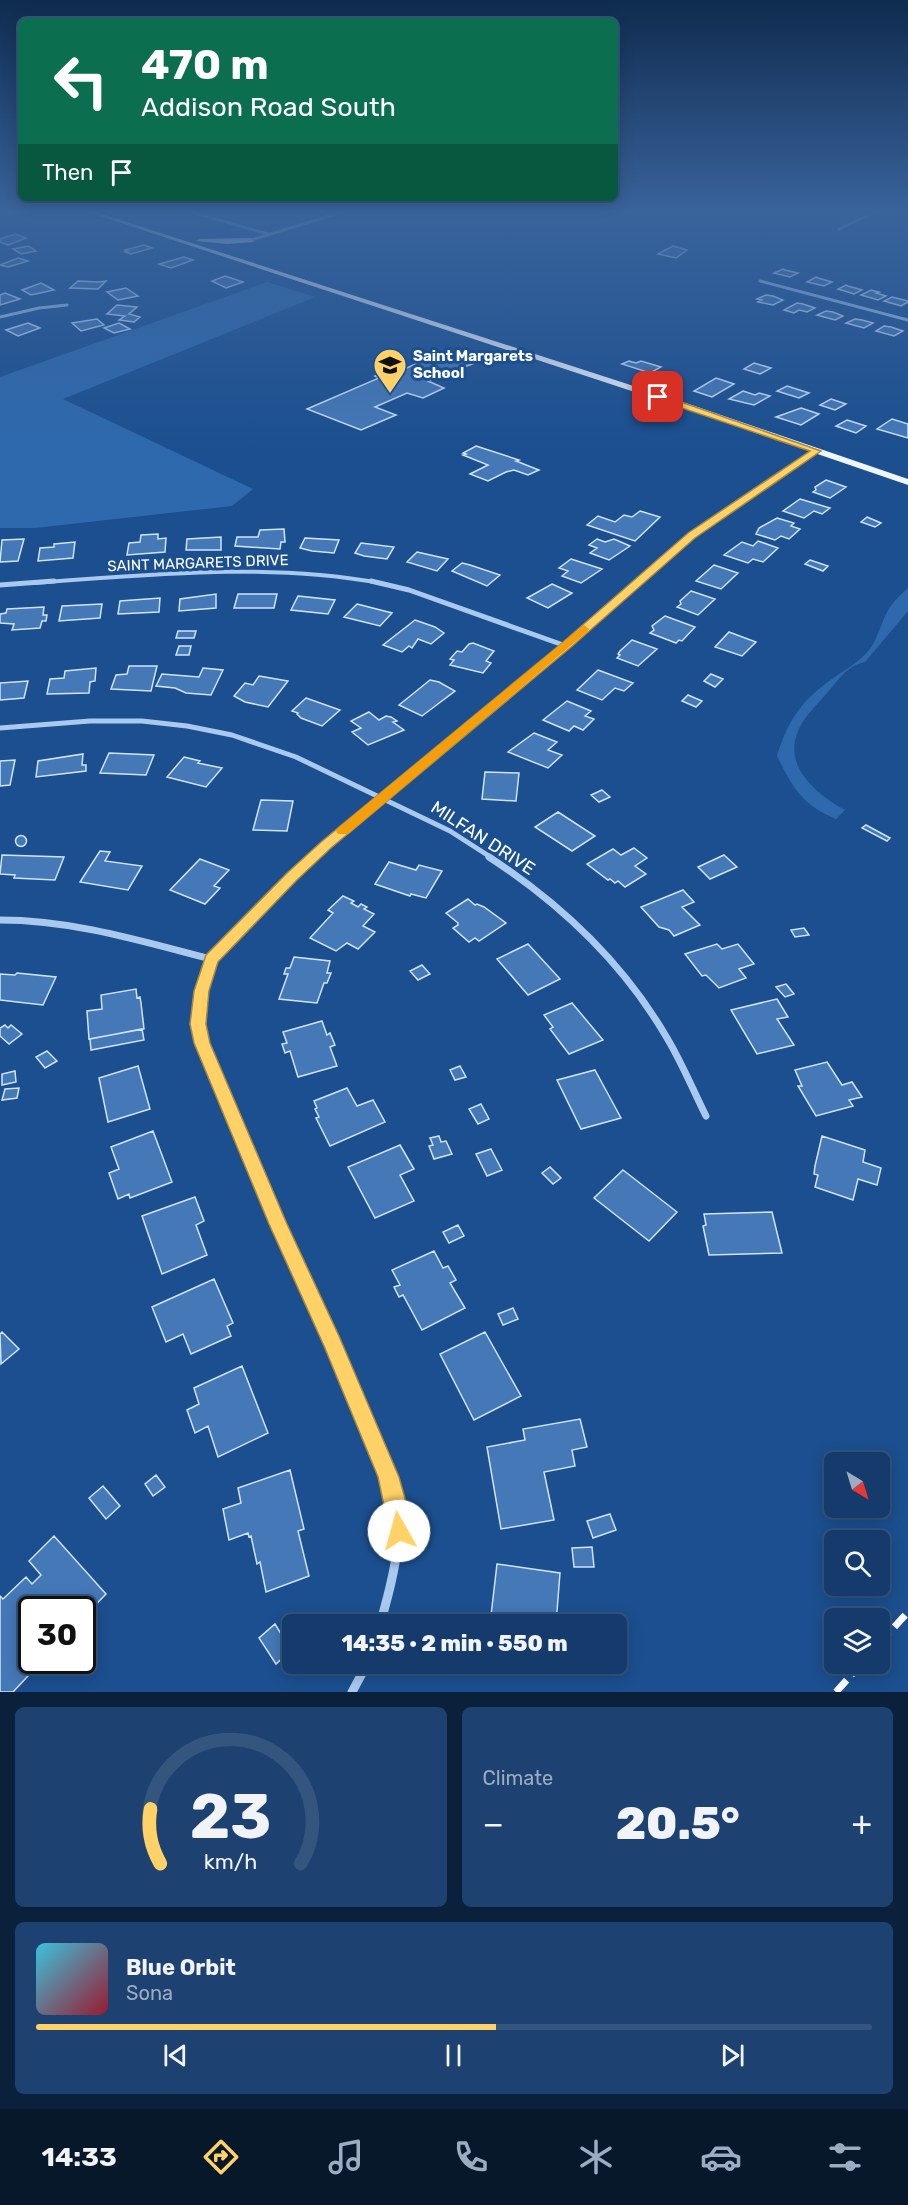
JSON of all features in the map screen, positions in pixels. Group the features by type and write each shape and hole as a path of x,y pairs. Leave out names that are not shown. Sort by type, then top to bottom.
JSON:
{"main road":[{"path":"334,291 908,482"}],"street":[{"path":"798,291 908,320"},
{"path":"0,317 39,308 67,305"},
{"path":"382,1614 399,1531 397,1509 388,1477 332,1343 278,1224 202,1043 198,1024 201,991 211,959 292,876 380,798 566,646 692,536 816,451"},
{"name":"SAINT MARGARETS DRIVE","path":"0,585 242,570 331,575 386,583 566,646"},
{"name":"MILFAN DRIVE","path":"0,728 121,720 198,728 272,747 430,820 484,853 543,896 588,935 630,984 667,1038 706,1116"},
{"path":"0,920 72,925 211,959"},
{"path":"352,1692 362,1674"}],"shaded area":[{"path":"242,291 296,291 315,297 63,399 253,489 232,506 35,528 0,528 0,377"},
{"path":"908,588 908,611 865,662 848,670 840,678 806,717 797,734 794,746 795,758 806,780 825,797 845,810 836,819 814,807 799,794 777,756 789,725 801,708 825,684 865,655 875,641 889,609"}],"building":[{"path":"24,291 50,291 31,295"},
{"path":"130,291 138,296 118,300 107,292"},
{"path":"844,291 860,291 854,294"},
{"path":"875,291 886,296 878,300 861,295"},
{"path":"5,293 20,299 0,305 0,295"},
{"path":"766,295 783,300 773,305 758,302 762,300 757,299"},
{"path":"892,297 908,302 901,306 884,301"},
{"path":"797,303 815,308 807,312 799,310 794,313 784,310"},
{"path":"117,305 137,307 129,314 140,317 134,322 119,320 125,316 107,314"},
{"path":"826,311 843,316 835,320 817,315"},
{"path":"97,319 104,325 81,331 72,323"},
{"path":"855,319 873,323 864,328 846,323"},
{"path":"28,323 40,328 18,336 6,330"},
{"path":"119,323 130,329 114,333 104,328"},
{"path":"884,326 903,331 894,336 876,331"},
{"path":"441,352 449,355 454,353 476,360 471,362 475,363 428,381 444,388 423,398 407,393 375,407 396,415 361,430 307,409 379,378 375,376 382,373 392,375"},
{"path":"629,361 636,363 641,361 661,367 650,373 622,364"},
{"path":"754,363 771,368 760,374 744,369"},
{"path":"716,378 734,384 712,397 694,391"},
{"path":"787,386 809,393 799,398 777,391"},
{"path":"743,391 770,396 754,405 729,399"},
{"path":"831,399 846,404 835,410 820,405"},
{"path":"801,408 819,414 801,425 776,417"},
{"path":"892,419 908,424 908,438 877,429"},
{"path":"847,420 866,426 856,433 836,426"},
{"path":"476,446 519,460 516,461 539,470 528,475 514,470 488,481 470,474 488,465 463,455"},
{"path":"826,480 846,487 830,498 813,492 816,490 815,487"},
{"path":"800,499 830,508 822,514 814,511 804,518 783,511"},
{"path":"640,511 660,517 635,541 587,525 598,516 615,522 624,515 632,517"},
{"path":"867,517 881,523 875,527 861,522"},
{"path":"777,518 794,523 791,526 800,529 789,539 781,536 775,540 756,534 759,528"},
{"path":"284,529 285,542 281,542 280,549 235,546 237,537 258,537 260,530"},
{"path":"158,534 158,539 166,538 165,552 127,555 129,543 140,542 141,535"},
{"path":"221,537 221,550 186,550 187,539"},
{"path":"305,538 339,540 334,553 300,548"},
{"path":"24,539 18,561 0,562 2,540"},
{"path":"597,539 605,542 614,539 630,546 609,560 590,553 597,548 589,545"},
{"path":"758,541 778,548 763,562 753,559 748,563 724,555 742,542 753,546"},
{"path":"75,542 73,558 38,561 40,548"},
{"path":"361,543 394,547 387,559 355,553"},
{"path":"417,552 448,559 437,571 407,562"},
{"path":"571,559 602,569 581,583 562,576 568,571 559,568"},
{"path":"810,560 828,566 823,571 805,564"},
{"path":"462,563 500,575 487,586 452,571"},
{"path":"714,565 738,573 721,589 696,581"},
{"path":"552,584 572,593 548,608 527,598"},
{"path":"691,591 715,599 698,615 677,607"},
{"path":"216,594 216,608 179,611 180,599"},
{"path":"238,594 277,594 274,608 234,608"},
{"path":"298,596 335,600 328,614 291,610"},
{"path":"160,598 159,612 118,614 120,601"},
{"path":"102,604 100,618 59,621 62,606"},
{"path":"357,604 392,613 380,626 344,617"},
{"path":"44,607 43,615 47,615 46,621 42,621 40,628 12,630 14,624 0,623 0,614 6,613 7,609"},
{"path":"665,616 695,627 682,641 679,640 676,643 650,633 654,630 652,626"},
{"path":"415,620 444,633 431,644 418,639 412,648 409,646 402,652 383,645"},
{"path":"178,631 196,631 194,638 176,638"},
{"path":"729,632 756,642 742,656 715,647"},
{"path":"632,640 657,649 638,666 617,658 620,651"},
{"path":"473,643 494,651 486,661 491,663 483,673 450,665 454,660 450,659 457,651 462,652"},
{"path":"179,646 191,646 189,655 176,655"},
{"path":"129,666 157,666 151,691 111,689 116,675 127,674"},
{"path":"96,668 95,681 90,682 89,693 47,694 50,679 64,678 65,671"},
{"path":"203,668 223,670 211,695 186,693 175,688 156,686 162,674 199,677"},
{"path":"598,670 633,683 624,691 615,688 602,700 577,690"},
{"path":"711,674 723,679 715,687 704,681"},
{"path":"259,676 288,681 268,707 245,702 234,696 245,683 253,685"},
{"path":"430,680 455,691 422,716 399,705"},
{"path":"28,681 24,698 0,700 0,683"},
{"path":"688,695 702,701 696,707 682,701"},
{"path":"306,698 340,710 322,726 301,718 298,713 292,711"},
{"path":"567,701 591,711 585,716 594,719 583,730 574,726 569,731 543,720"},
{"path":"369,712 379,720 386,716 391,717 397,721 393,722 404,730 368,745 352,732 361,728 351,721"},
{"path":"534,733 557,742 548,750 562,755 548,768 508,752"},
{"path":"109,753 154,755 146,775 100,773"},
{"path":"83,754 82,765 86,765 86,771 36,777 38,761"},
{"path":"184,757 200,761 198,763 222,768 206,787 167,777"},
{"path":"15,760 10,785 0,786 0,761"},
{"path":"485,772 519,773 516,801 482,799"},
{"path":"602,790 610,797 599,802 591,795"},
{"path":"261,800 293,801 287,831 253,830"},
{"path":"558,812 595,836 572,851 535,827"},
{"path":"866,825 890,838 887,841 862,828"},
{"path":"21,835 27,841 21,847 15,841"},
{"path":"634,848 647,858 635,866 646,874 625,887 618,881 615,883 608,880 587,864 613,849 621,855"},
{"path":"100,851 110,852 105,861 142,866 128,890 80,882"},
{"path":"2,855 64,857 55,880 14,878 15,875 0,874"},
{"path":"724,855 737,867 710,879 698,867"},
{"path":"200,859 229,870 214,886 220,888 205,904 170,890"},
{"path":"389,862 416,870 419,865 442,871 426,898 411,894 410,896 375,884"},
{"path":"683,890 694,902 682,907 700,925 674,936 669,930 659,927 641,907"},
{"path":"343,896 354,901 351,903 358,907 361,904 367,907 364,909 374,914 363,926 375,932 358,949 347,943 336,951 310,938 333,913 328,910"},
{"path":"468,899 506,923 479,941 475,938 469,942 453,928 458,923 446,913"},
{"path":"804,928 809,935 795,937 791,930"},
{"path":"528,944 560,979 528,995 497,959"},
{"path":"717,944 722,949 738,944 754,964 739,969 746,978 719,988 706,975 702,976 685,954"},
{"path":"294,957 330,961 327,973 331,973 327,983 324,983 317,1003 279,999 288,974 284,974 286,968 290,968"},
{"path":"422,965 430,974 418,980 410,971"},
{"path":"17,973 56,977 43,1005 0,1000 0,974 15,975"},
{"path":"786,984 794,994 785,997 776,987"},
{"path":"136,989 137,998 140,997 144,1029 89,1039 87,1011 102,1009 101,995"},
{"path":"777,999 788,1017 777,1019 794,1045 757,1054 731,1010"},
{"path":"572,1003 603,1040 569,1054 550,1029 553,1027 544,1015"},
{"path":"322,1021 327,1035 330,1033 335,1045 330,1047 337,1066 298,1077 290,1051 285,1053 282,1044 287,1043 283,1032"},
{"path":"5,1025 8,1028 11,1025 22,1034 9,1044 0,1036 0,1028"},
{"path":"142,1029 144,1040 91,1050 90,1039"},
{"path":"47,1051 57,1061 45,1068 36,1057"},
{"path":"827,1062 842,1085 852,1082 862,1097 849,1100 853,1106 816,1116 798,1086 802,1086 795,1070"},
{"path":"138,1066 150,1109 108,1122 99,1078"},
{"path":"460,1066 466,1077 455,1080 450,1070"},
{"path":"595,1070 621,1118 581,1129 557,1080"},
{"path":"15,1071 16,1082 2,1085 2,1074"},
{"path":"19,1088 17,1098 2,1100 5,1089"},
{"path":"347,1088 357,1106 373,1100 385,1122 330,1146 316,1118 319,1117 314,1101"},
{"path":"481,1104 489,1119 478,1124 469,1109"},
{"path":"153,1131 172,1182 130,1198 129,1194 118,1199 109,1173 119,1169 111,1147"},
{"path":"439,1136 441,1142 446,1141 452,1154 434,1159 429,1146 433,1145 430,1138"},
{"path":"822,1136 865,1150 863,1162 881,1168 877,1185 858,1179 853,1200 815,1187 818,1175 814,1174 815,1166"},
{"path":"400,1145 414,1169 400,1175 414,1201 375,1218 348,1167"},
{"path":"491,1149 502,1170 487,1176 476,1154"},
{"path":"550,1167 561,1178 553,1184 542,1173"},
{"path":"623,1170 677,1212 649,1241 594,1198"},
{"path":"195,1197 204,1221 196,1225 207,1255 162,1274 142,1216"},
{"path":"772,1212 782,1253 709,1255 703,1226 706,1225 704,1214"},
{"path":"458,1225 464,1236 449,1243 443,1232"},
{"path":"434,1251 443,1268 448,1266 456,1280 450,1283 465,1308 422,1330 403,1295 399,1297 394,1287 400,1285 392,1270"},
{"path":"214,1279 233,1323 227,1326 231,1336 191,1354 183,1334 166,1342 152,1307"},
{"path":"513,1308 518,1319 503,1325 498,1314"},
{"path":"2,1332 19,1349 1,1364 0,1334"},
{"path":"485,1332 521,1396 474,1420 440,1354"},
{"path":"242,1366 268,1433 218,1457 208,1426 195,1433 187,1410 199,1404 194,1388"},
{"path":"580,1419 587,1447 572,1450 575,1466 544,1472 554,1520 501,1529 487,1447 525,1440 523,1429"},
{"path":"290,1470 304,1529 298,1531 309,1576 266,1592 260,1562 257,1564 251,1536 249,1537 248,1533 229,1540 223,1509 241,1503 238,1488"},
{"path":"156,1475 165,1487 153,1496 145,1484"},
{"path":"103,1486 120,1506 106,1519 89,1498"},
{"path":"610,1514 616,1530 593,1538 587,1521"},
{"path":"54,1536 106,1594 96,1604 96,1596 18,1596 18,1674 30,1674 13,1692 0,1692 0,1596 3,1599 26,1577 32,1584 41,1575 29,1561"},
{"path":"592,1547 594,1567 574,1567 572,1548"},
{"path":"497,1564 560,1573 557,1614 491,1614"},
{"path":"275,1624 282,1635 282,1658 276,1664 259,1638"}],"railway":[{"path":"890,1632 908,1612"},
{"path":"836,1692 852,1674"}],"slow traffic":[{"path":"343,831 584,629"}],"place":[{"name":"Saint Margarets School","path":"390,394"}],"route":[{"path":"399,1531 397,1509 388,1477 202,1043 198,1024 201,991 211,959 292,876 326,845 566,646 692,536 716,517 816,451 658,397"}]}
